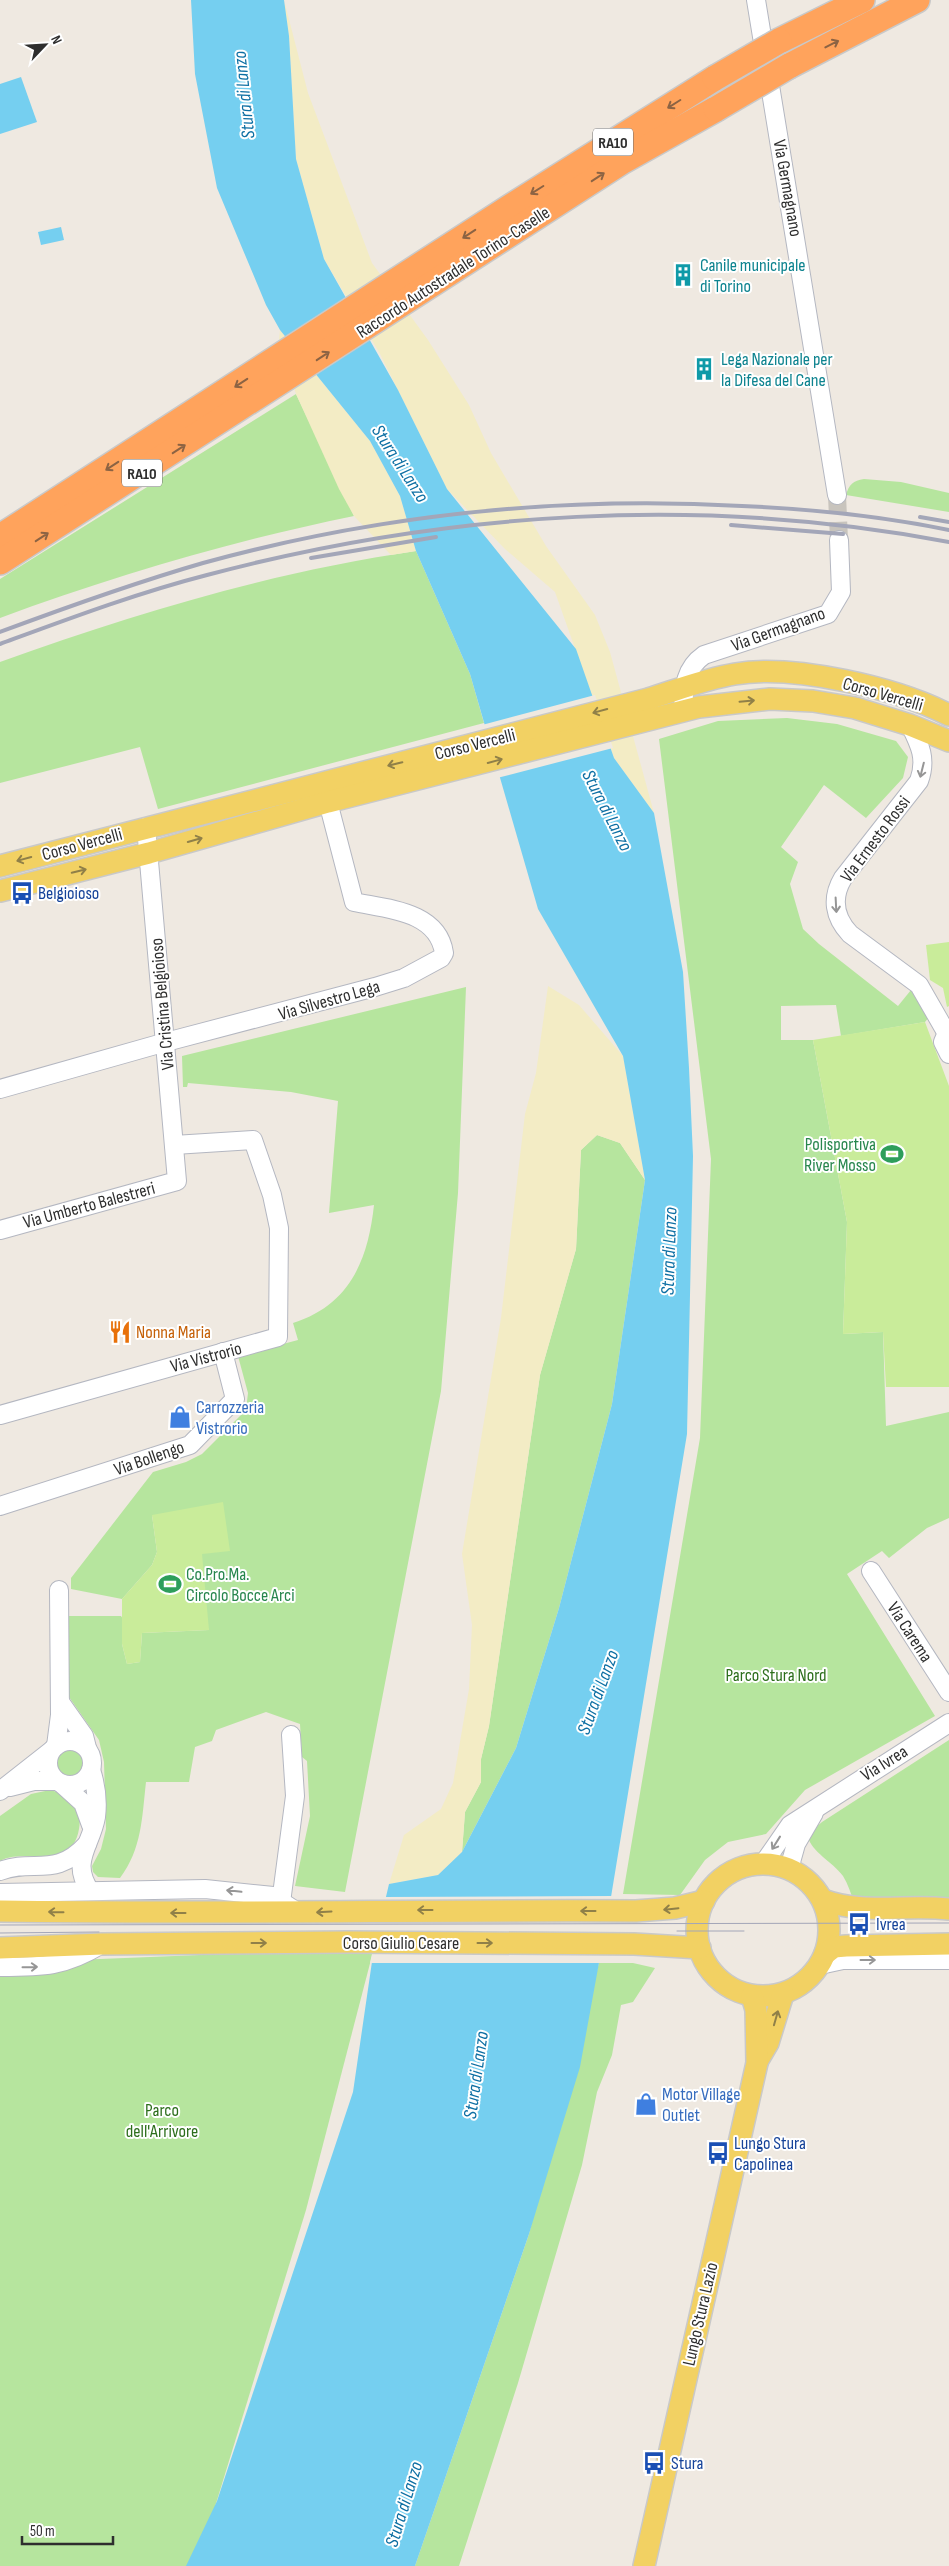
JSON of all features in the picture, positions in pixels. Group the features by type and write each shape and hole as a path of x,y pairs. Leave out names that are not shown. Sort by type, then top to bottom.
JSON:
{"highway":[{"name":"Raccordo Autostradale Torino-Caselle","path":"0,537 510,207 716,78 779,41 862,0"},
{"name":"Raccordo Autostradale Torino-Caselle","path":"0,562 282,383 622,161 789,66 917,0"}],"main road":[{"name":"Corso Vercelli","path":"0,866 648,699 692,685 737,674 808,675 861,685 904,697 949,715"},
{"name":"Corso Vercelli","path":"0,892 148,853 328,802 448,773 691,709 770,699 813,701 855,708 910,725 949,741"},
{"path":"823,1960 829,1938 829,1924 822,1900 814,1887 789,1869 763,1864 745,1866 728,1874 714,1886 704,1901 698,1923 700,1948 711,1970 719,1980 734,1990 752,1996 783,1994 797,1987 810,1978 834,1947 949,1944"},
{"path":"822,1900 848,1908 929,1906 949,1909"},
{"name":"Corso Giulio Cesare","path":"0,1911 286,1909 636,1911 675,1908 704,1901"},
{"name":"Corso Giulio Cesare","path":"0,1948 102,1944 348,1942 634,1944 700,1948"},
{"name":"Lungo Stura Lazio","path":"756,2063 768,2043 783,1994"},
{"name":"Lungo Stura Lazio","path":"644,2566 756,2063 756,2010 752,1996"}],"street":[{"name":"Via Germagnano","path":"756,0 837,494"},
{"name":"Via Germagnano","path":"691,709 691,666 704,655 828,614 840,592 839,540"},
{"name":"Via Ernesto Rossi","path":"910,725 924,756 924,764 919,781 843,878 837,892 836,909 843,926 850,934 919,985 947,1030"},
{"name":"Via Silvestro Lega","path":"0,1089 166,1042 375,987 404,978 427,967 444,954 443,944 436,934 416,916 400,910 354,902 328,802"},
{"name":"Via Cristina Belgioioso","path":"146,827 177,1181"},
{"path":"947,1030 943,1042 949,1054"},
{"name":"Via Vistrorio","path":"0,1415 278,1338 278,1228 272,1195 253,1140 174,1146"},
{"name":"Via Umberto Balestreri","path":"0,1230 177,1181"},
{"name":"Via Bollengo","path":"0,1506 190,1445 235,1399 223,1352"},
{"name":"Via Carema","path":"871,1571 949,1692"},
{"path":"0,1871 58,1864 78,1854 89,1837 88,1814 83,1803 60,1782 48,1767 59,1726 59,1590"},
{"path":"60,1702 84,1736 92,1759 91,1770 96,1796 96,1817 81,1871 90,1890"},
{"name":"Via Ivrea","path":"763,1864 790,1825 949,1723"},
{"path":"286,1909 295,1796 291,1735"},
{"path":"1,1790 54,1748 72,1740 87,1748"},
{"path":"1,1790 29,1782 80,1783 91,1770"},
{"name":"Via Ivrea","path":"789,1869 803,1829 820,1805"},
{"name":"Corso Giulio Cesare","path":"0,1893 205,1889 273,1896 286,1909"},
{"name":"Corso Giulio Cesare","path":"0,1967 59,1964 84,1955 102,1944"},
{"path":"823,1960 949,1960"}],"green space":[{"path":"296,394 354,516 264,536 175,560 88,587 0,618 0,579"},
{"path":"864,479 901,482 949,493 949,512 846,495 852,484"},
{"path":"416,551 470,674 484,723 158,809 140,747 0,783 0,662 153,611 257,582 309,570"},
{"name":"Parco Stura Nord","path":"787,718 837,724 896,741 908,757 903,778 866,818 824,785 781,847 798,862 790,884 803,929 819,944 898,1006 911,990 919,995 929,1017 925,1022 841,1036 836,1005 781,1006 781,1040 813,1040 847,1222 843,1334 883,1332 886,1426 949,1412 949,1518 927,1528 889,1558 882,1551 847,1574 935,1716 805,1790 766,1834 728,1842 705,1860 680,1895 623,1894 700,1438 711,1159 659,739 718,721"},
{"path":"949,942 949,1006 947,1007 943,988 930,980 926,945"},
{"path":"466,987 458,1193 441,1391 345,1892 295,1886 310,1816 307,1761 302,1757 300,1724 266,1712 216,1730 212,1741 195,1747 189,1782 146,1782 140,1832 133,1856 120,1878 98,1877 93,1872 92,1866 101,1849 106,1829 104,1762 99,1740 69,1697 67,1616 121,1616 123,1619 122,1644 127,1664 140,1662 142,1633 209,1630 152,1515 157,1552 152,1565 122,1599 71,1589 71,1578 153,1472 186,1462 202,1454 246,1410 248,1393 238,1356 298,1340 293,1323 313,1315 329,1305 342,1292 353,1278 361,1262 367,1244 374,1205 329,1213 338,1101 291,1092 188,1083 187,1087 183,1087 182,1056"},
{"name":"Polisportiva River Mosso","path":"925,1022 949,1086 949,1387 886,1387 883,1332 843,1334 847,1222 813,1040"},
{"path":"597,1135 620,1143 645,1180 612,1404 559,1608 516,1748 462,1852 465,1812 481,1782 481,1759 489,1726 540,1375 576,1249 581,1150"},
{"name":"Co.Pro.Ma. Circolo Bocce Arci","path":"223,1502 230,1551 202,1554 209,1630 142,1633 140,1662 127,1664 122,1644 122,1599 152,1565 157,1552 152,1515"},
{"path":"949,1740 949,1898 854,1902 843,1876 813,1847 807,1835 822,1822"},
{"path":"72,1749 83,1753 87,1764 83,1775 72,1779 61,1775 57,1764 61,1753"},
{"path":"50,1790 65,1797 78,1812 80,1825 75,1842 67,1850 57,1854 10,1857 0,1861 0,1816 31,1794"},
{"name":"Parco dell'Arrivore","path":"374,1948 306,2210 214,2510 187,2566 0,2566 0,1963"},
{"path":"599,1963 633,1963 655,1968 633,2002 621,2005 612,2055 597,2092 582,2165 518,2383 459,2566 415,2566 529,2234"}],"sand":[{"path":"284,0 308,93 372,263 428,340 469,405 491,453 546,546 595,615 610,652 654,813 614,758 555,592 505,549 447,489 380,354 324,259 296,159 289,36"},
{"path":"280,330 370,441 400,496 416,551 391,555 354,516 339,489 296,394 279,339"},
{"path":"548,986 579,1005 623,1056 645,1180 620,1143 597,1135 581,1150 576,1249 540,1375 489,1726 481,1759 481,1782 465,1812 462,1852 438,1875 389,1884 404,1835 441,1809 453,1783 469,1689 472,1625 462,1554 501,1318 525,1114 536,1073"}],"water":[{"name":"Stura di Lanzo","path":"191,0 284,0 289,36 296,159 324,259 398,390 447,489 576,649 614,758 654,813 683,972 693,1156 687,1434 611,1897 580,2067 529,2234 415,2566 186,2566 217,2501 353,2092 374,1948 389,1884 438,1875 462,1852 516,1748 559,1608 612,1404 645,1180 623,1056 538,909 470,674 416,551 400,496 370,441 280,330 266,305 217,188 195,74"},
{"path":"21,77 37,122 0,134 0,84"},
{"path":"61,227 64,240 41,245 38,232"}],"pier":[{"path":"595,695 613,748 497,778 482,725"},
{"path":"614,1896 601,1963 370,1963 384,1897"}],"tunnel":[{"path":"837,495 839,540"}],"tram line":[{"path":"0,1925 949,1923"},
{"path":"677,1931 744,1931"},
{"path":"0,1933 99,1932"}],"railway":[{"path":"0,632 152,579 203,563 269,546 336,532 470,513 606,504 742,506 846,514 949,530"},
{"path":"0,644 129,598 207,575 298,553 390,536 483,524 576,517 670,515 764,518 857,527 949,542"},
{"path":"920,517 949,522"},
{"path":"731,525 843,534"},
{"path":"311,558 436,537"}],"place":[{"name":"Canile municipale di Torino","path":"683,275"},
{"name":"Lega Nazionale per la Difesa del Cane","path":"704,369"},
{"name":"Belgioioso","path":"22,893"},
{"name":"Polisportiva River Mosso","path":"892,1154"},
{"name":"Nonna Maria","path":"120,1332"},
{"name":"Carrozzeria Vistrorio","path":"180,1417"},
{"name":"Co.Pro.Ma. Circolo Bocce Arci","path":"170,1584"},
{"name":"Ivrea","path":"859,1924"},
{"name":"Motor Village Outlet","path":"646,2104"},
{"name":"Lungo Stura Capolinea","path":"718,2153"},
{"name":"Stura","path":"654,2463"}]}
